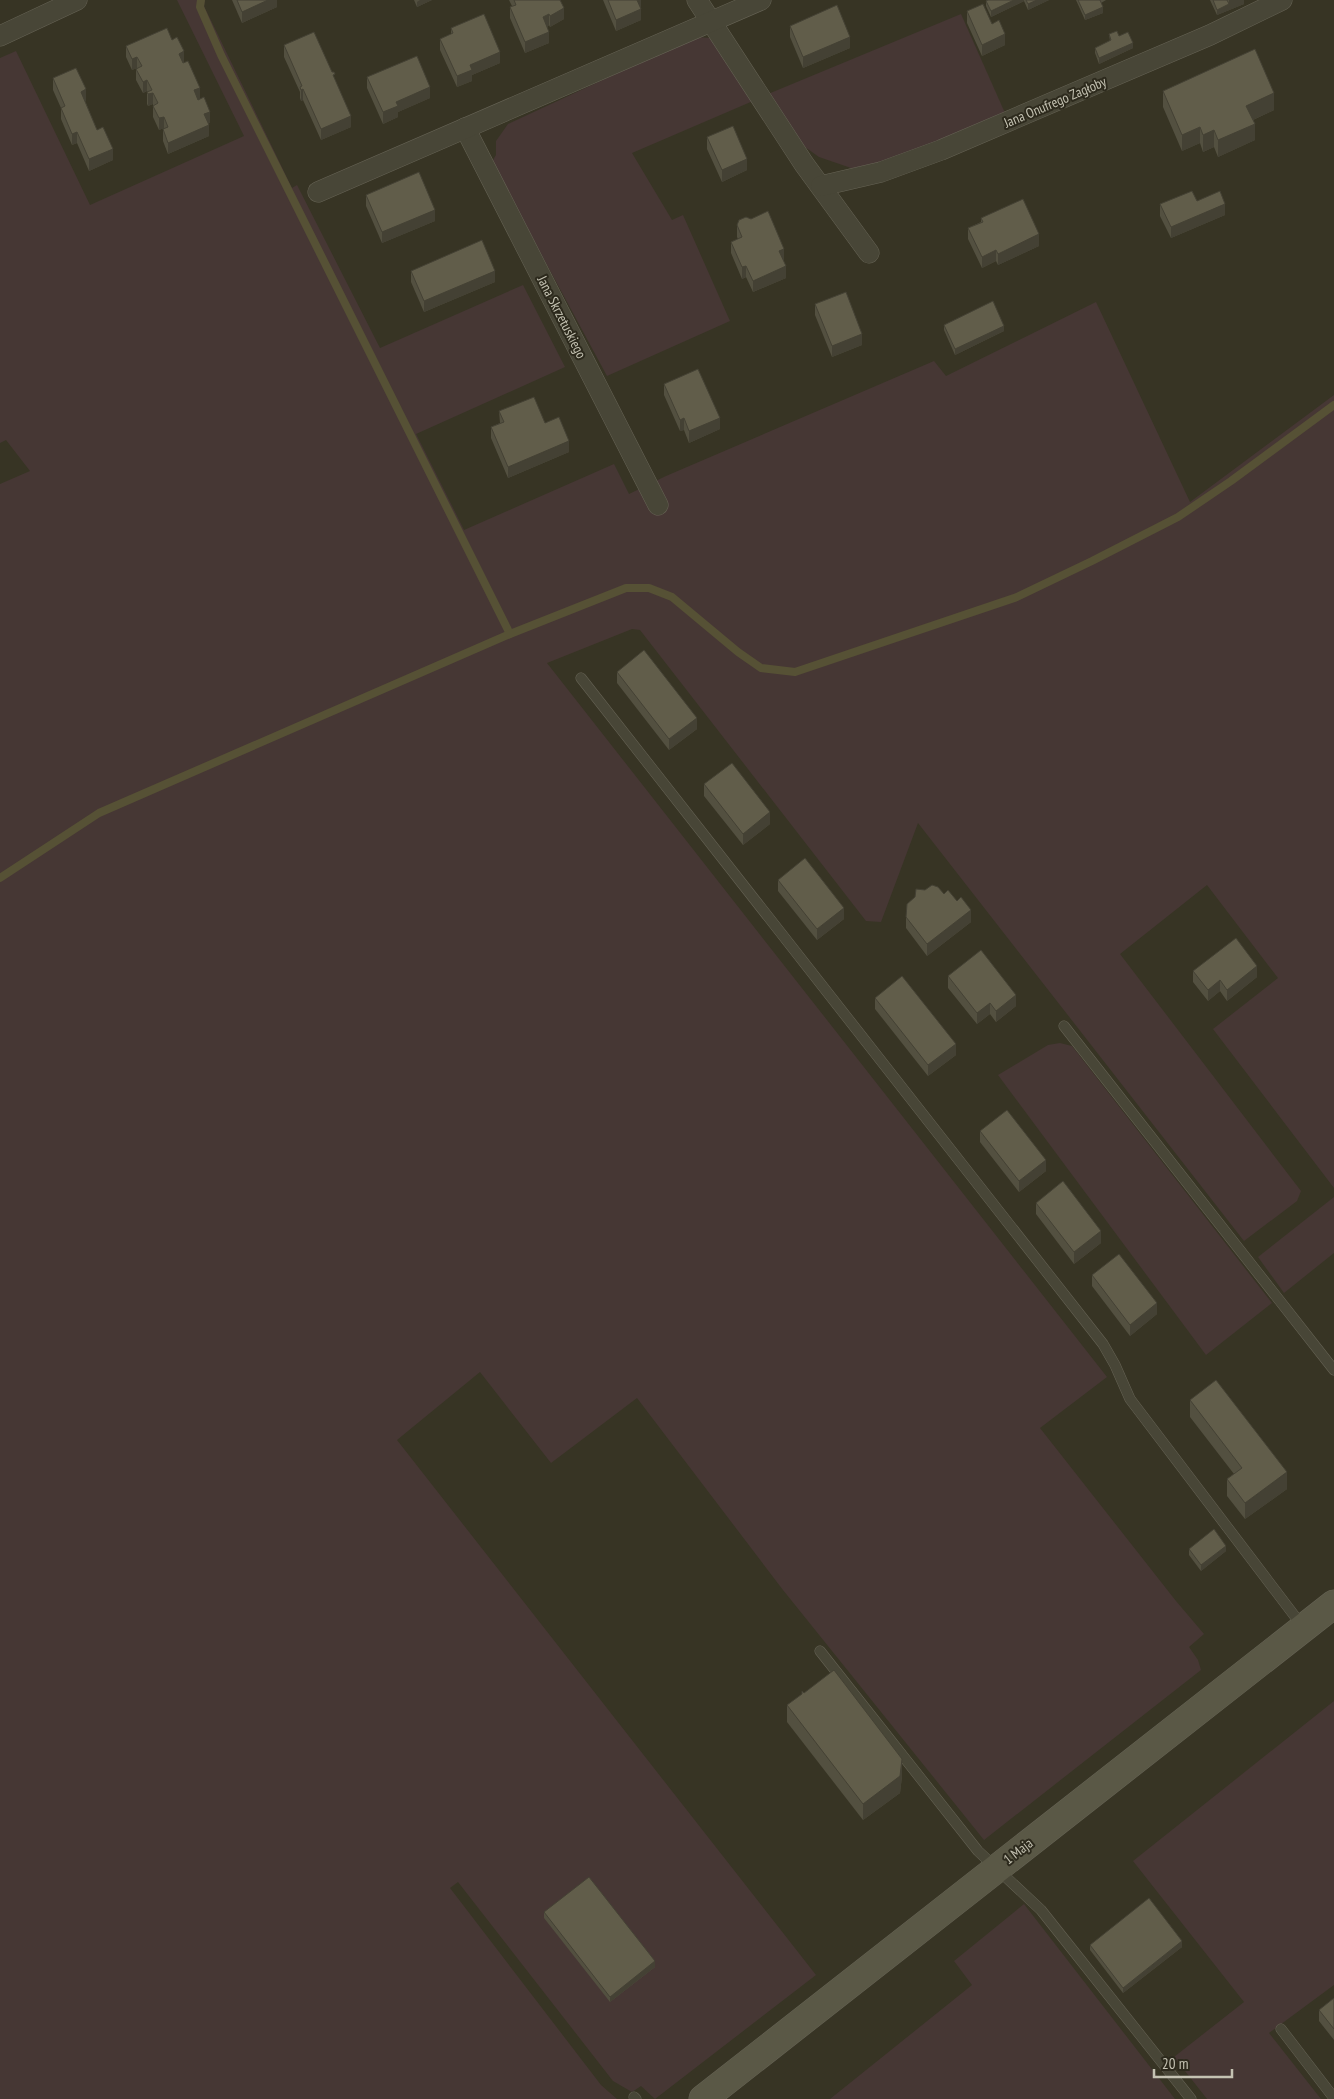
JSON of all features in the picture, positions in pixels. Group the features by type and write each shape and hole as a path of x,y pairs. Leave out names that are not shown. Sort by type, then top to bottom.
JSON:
{"main road":[{"name":"1 Maja","path":"703,2099 1334,1604"}],"street":[{"path":"0,36 77,0"},
{"path":"697,0 821,186 869,253"},
{"path":"318,192 761,0"},
{"name":"Jana Onufrego Zagłoby","path":"821,186 881,172 949,146 1210,35 1282,0"},
{"name":"Jana Skrzetuskiego","path":"465,128 658,505"}],"lane":[{"path":"581,678 1103,1344 1115,1365 1130,1399 1304,1628"},
{"path":"1064,1026 1334,1370"},
{"path":"820,1652 978,1851 1041,1910 1191,2099"},
{"path":"1280,2029 1334,2098"}],"shaded area":[{"path":"177,0 205,0 204,6 292,188 297,185 380,348 523,285 565,367 416,434 464,530 614,464 629,494 666,476 934,361 946,376 1096,302 1190,502 1334,395 1334,1188 1213,1029 1278,978 1207,885 1120,954 1301,1191 1297,1201 1244,1241 918,823 881,922 866,921 640,630 632,629 547,663 1107,1377 1040,1428 1204,1634 1189,1647 1198,1660 1201,1670 984,1840 783,1590 637,1398 551,1463 480,1372 397,1440 816,1975 655,2099 641,2086 632,2092 613,2081 458,1882 450,1888 601,2085 617,2099 0,2099 0,484 30,471 6,440 0,443 0,58 16,51 90,205 244,136"},
{"path":"961,14 1005,113 898,161 854,169 819,157 805,147 768,94"},
{"path":"695,37 712,38 753,101 632,153 672,220 683,215 730,321 607,376 499,176 493,160 496,155 496,141 508,124"},
{"path":"1060,1043 1072,1046 1272,1303 1206,1355 998,1075 1048,1045"},
{"path":"1334,1197 1334,1253 1284,1293 1258,1257"},
{"path":"1334,1701 1334,1985 1269,2033 1321,2099 1207,2099 1174,2057 1244,2002 1133,1861"},
{"path":"1024,1904 1175,2099 830,2099 972,1985 954,1961"}],"building":[{"path":"237,0 268,0 242,12"},
{"path":"514,0 560,0 564,8 550,16 549,14 543,17 549,32 525,42 510,7 516,5"},
{"path":"608,0 637,0 641,9 616,20"},
{"path":"1014,0 991,11 986,1"},
{"path":"1026,0 1037,0 1028,4"},
{"path":"1078,0 1100,0 1103,7 1085,15"},
{"path":"1213,0 1227,0 1229,4 1217,10"},
{"path":"983,4 992,24 999,20 1005,34 982,45 967,11"},
{"path":"837,5 850,37 803,57 790,26"},
{"path":"484,14 500,52 470,65 472,70 457,76 440,39 453,33 451,28"},
{"path":"167,28 172,40 177,37 184,51 179,54 183,63 188,61 200,88 194,90 198,100 204,97 210,112 204,114 209,125 168,143 163,129 168,127 164,117 159,118 153,106 158,103 153,93 148,94 147,92 152,90 147,80 143,82 136,69 142,66 137,57 132,59 126,46"},
{"path":"1117,31 1119,36 1128,32 1133,43 1099,58 1095,48 1111,40 1109,34"},
{"path":"314,32 332,72 335,74 333,75 351,116 321,129 303,89 301,90 300,87 302,86 284,45"},
{"path":"1255,49 1274,93 1246,106 1255,124 1218,140 1214,130 1203,135 1200,127 1182,135 1163,91"},
{"path":"417,56 430,87 396,102 398,106 383,112 367,77"},
{"path":"76,68 86,89 81,92 97,130 103,127 113,149 89,159 77,132 72,134 61,108 65,106 53,78"},
{"path":"733,126 747,159 722,170 707,137"},
{"path":"419,172 435,210 382,232 366,195"},
{"path":"1192,191 1197,201 1220,191 1225,204 1171,227 1160,204"},
{"path":"1023,199 1039,234 998,254 996,250 982,257 968,228 983,222 981,218"},
{"path":"768,211 784,249 779,251 786,266 753,281 746,266 742,267 731,242 742,237 737,225 739,220 746,217 751,219"},
{"path":"482,240 495,271 424,301 411,271"},
{"path":"846,292 862,334 832,346 815,304"},
{"path":"993,301 1004,326 955,349 944,325"},
{"path":"698,369 720,418 689,431 684,418 680,420 664,384"},
{"path":"534,397 545,423 559,417 569,441 508,467 491,427 504,422 499,411"},
{"path":"644,650 697,718 669,739 617,672"},
{"path":"732,763 770,812 743,834 704,784"},
{"path":"805,858 844,908 817,929 778,880"},
{"path":"932,885 938,887 944,894 948,890 957,901 961,897 971,910 927,944 906,917 907,904 915,897 916,889 925,890"},
{"path":"1236,938 1257,966 1227,990 1220,980 1208,990 1193,971"},
{"path":"981,950 1016,995 996,1011 990,1003 977,1013 948,976"},
{"path":"902,976 956,1044 928,1065 875,998"},
{"path":"1007,1110 1046,1160 1019,1181 980,1131"},
{"path":"1063,1181 1101,1231 1074,1252 1036,1203"},
{"path":"1119,1254 1157,1303 1130,1325 1092,1275"},
{"path":"1216,1380 1287,1472 1245,1503 1227,1479 1242,1468 1190,1400"},
{"path":"1214,1529 1226,1546 1201,1565 1189,1549"},
{"path":"834,1670 902,1759 900,1776 863,1804 787,1705 802,1694 802,1691 804,1693"},
{"path":"589,1877 655,1961 610,1997 544,1912"},
{"path":"1149,1898 1182,1941 1123,1988 1090,1945"},
{"path":"1334,1998 1334,2029 1319,2010"}],"waterway":[{"path":"201,0 200,7 221,55 510,634"},
{"path":"0,878 99,813 510,634 626,588 649,588 672,597 738,652 761,668 795,672 1017,597 1178,517 1231,481 1334,405"}]}
